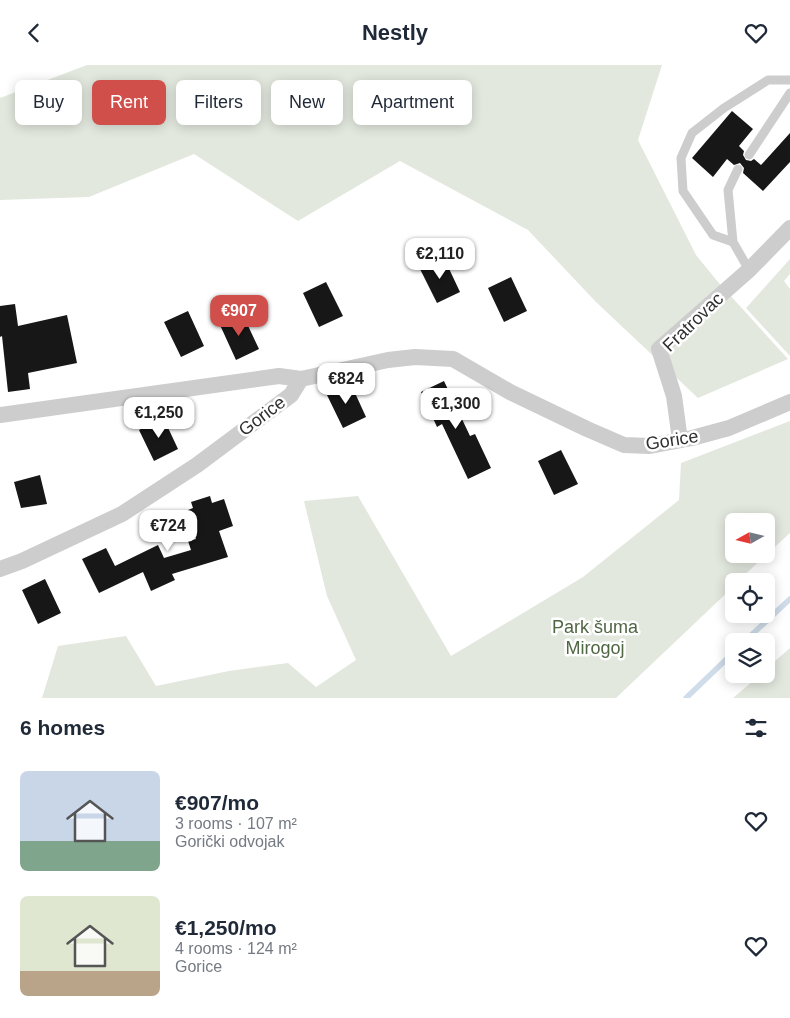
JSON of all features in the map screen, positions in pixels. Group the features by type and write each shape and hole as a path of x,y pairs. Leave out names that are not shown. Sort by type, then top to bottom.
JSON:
{"street":[{"name":"Fratrovac","path":"680,439 674,396 659,349 749,270 790,228"},
{"name":"Gorice","path":"0,569 22,561 122,514 197,465 290,395 300,379 388,359 415,357 453,359 510,392 624,445 650,446 729,428 790,402"},
{"path":"0,415 279,376 300,379"}],"lane":[{"path":"733,242 713,235 684,191 681,158 692,133 724,108 768,80 790,80"},
{"path":"749,155 790,93"},
{"path":"738,169 728,190 733,242 749,270"}],"green space":[{"path":"87,65 662,65 638,140 696,255 788,359 698,398 596,302 528,230 400,161 298,221 194,154 89,197 0,200 0,98 15,92 15,125 82,125 82,80 47,80"},
{"path":"790,259 790,274 784,281 790,289 790,356 746,308"},
{"name":"Park šuma Mirogoj","path":"790,421 790,533 775,547 775,513 725,513 725,563 758,563 747,573 725,573 725,595 616,698 42,698 58,646 126,636 156,686 229,671 288,663 316,687 356,660 327,596 304,501 358,496 451,656 583,577 679,500 681,463"},
{"path":"790,648 790,698 733,698 750,683 775,683 775,661"}],"building":[{"path":"732,111 753,129 739,146 744,151 743,155 746,160 751,161 754,159 761,165 790,133 790,162 763,191 743,173 744,168 740,163 734,165 727,159 713,177 692,158"},
{"path":"444,258 460,292 437,303 420,269"},
{"path":"511,277 527,311 504,322 488,288"},
{"path":"326,282 343,316 319,327 303,293"},
{"path":"15,304 18,326 67,315 77,363 28,373 30,389 8,392 2,336 0,337 0,306"},
{"path":"188,311 204,346 181,357 164,322"},
{"path":"243,315 259,349 236,360 220,325"},
{"path":"444,381 470,436 475,434 491,468 468,479 442,424 437,427 421,392"},
{"path":"350,382 366,417 343,428 326,393"},
{"path":"163,417 178,449 154,461 139,430"},
{"path":"561,450 578,484 554,495 538,461"},
{"path":"40,475 47,504 21,508 14,482"},
{"path":"210,496 212,503 224,499 233,526 219,531 228,557 172,574 175,580 151,591 143,572 99,593 82,559 106,548 115,566 158,545 164,558 191,550 188,541 196,539 188,510 193,508 191,502"},
{"path":"45,579 61,613 38,624 22,590"}],"waterway":[{"path":"754,633 790,599"},
{"path":"686,698 725,661"}]}
